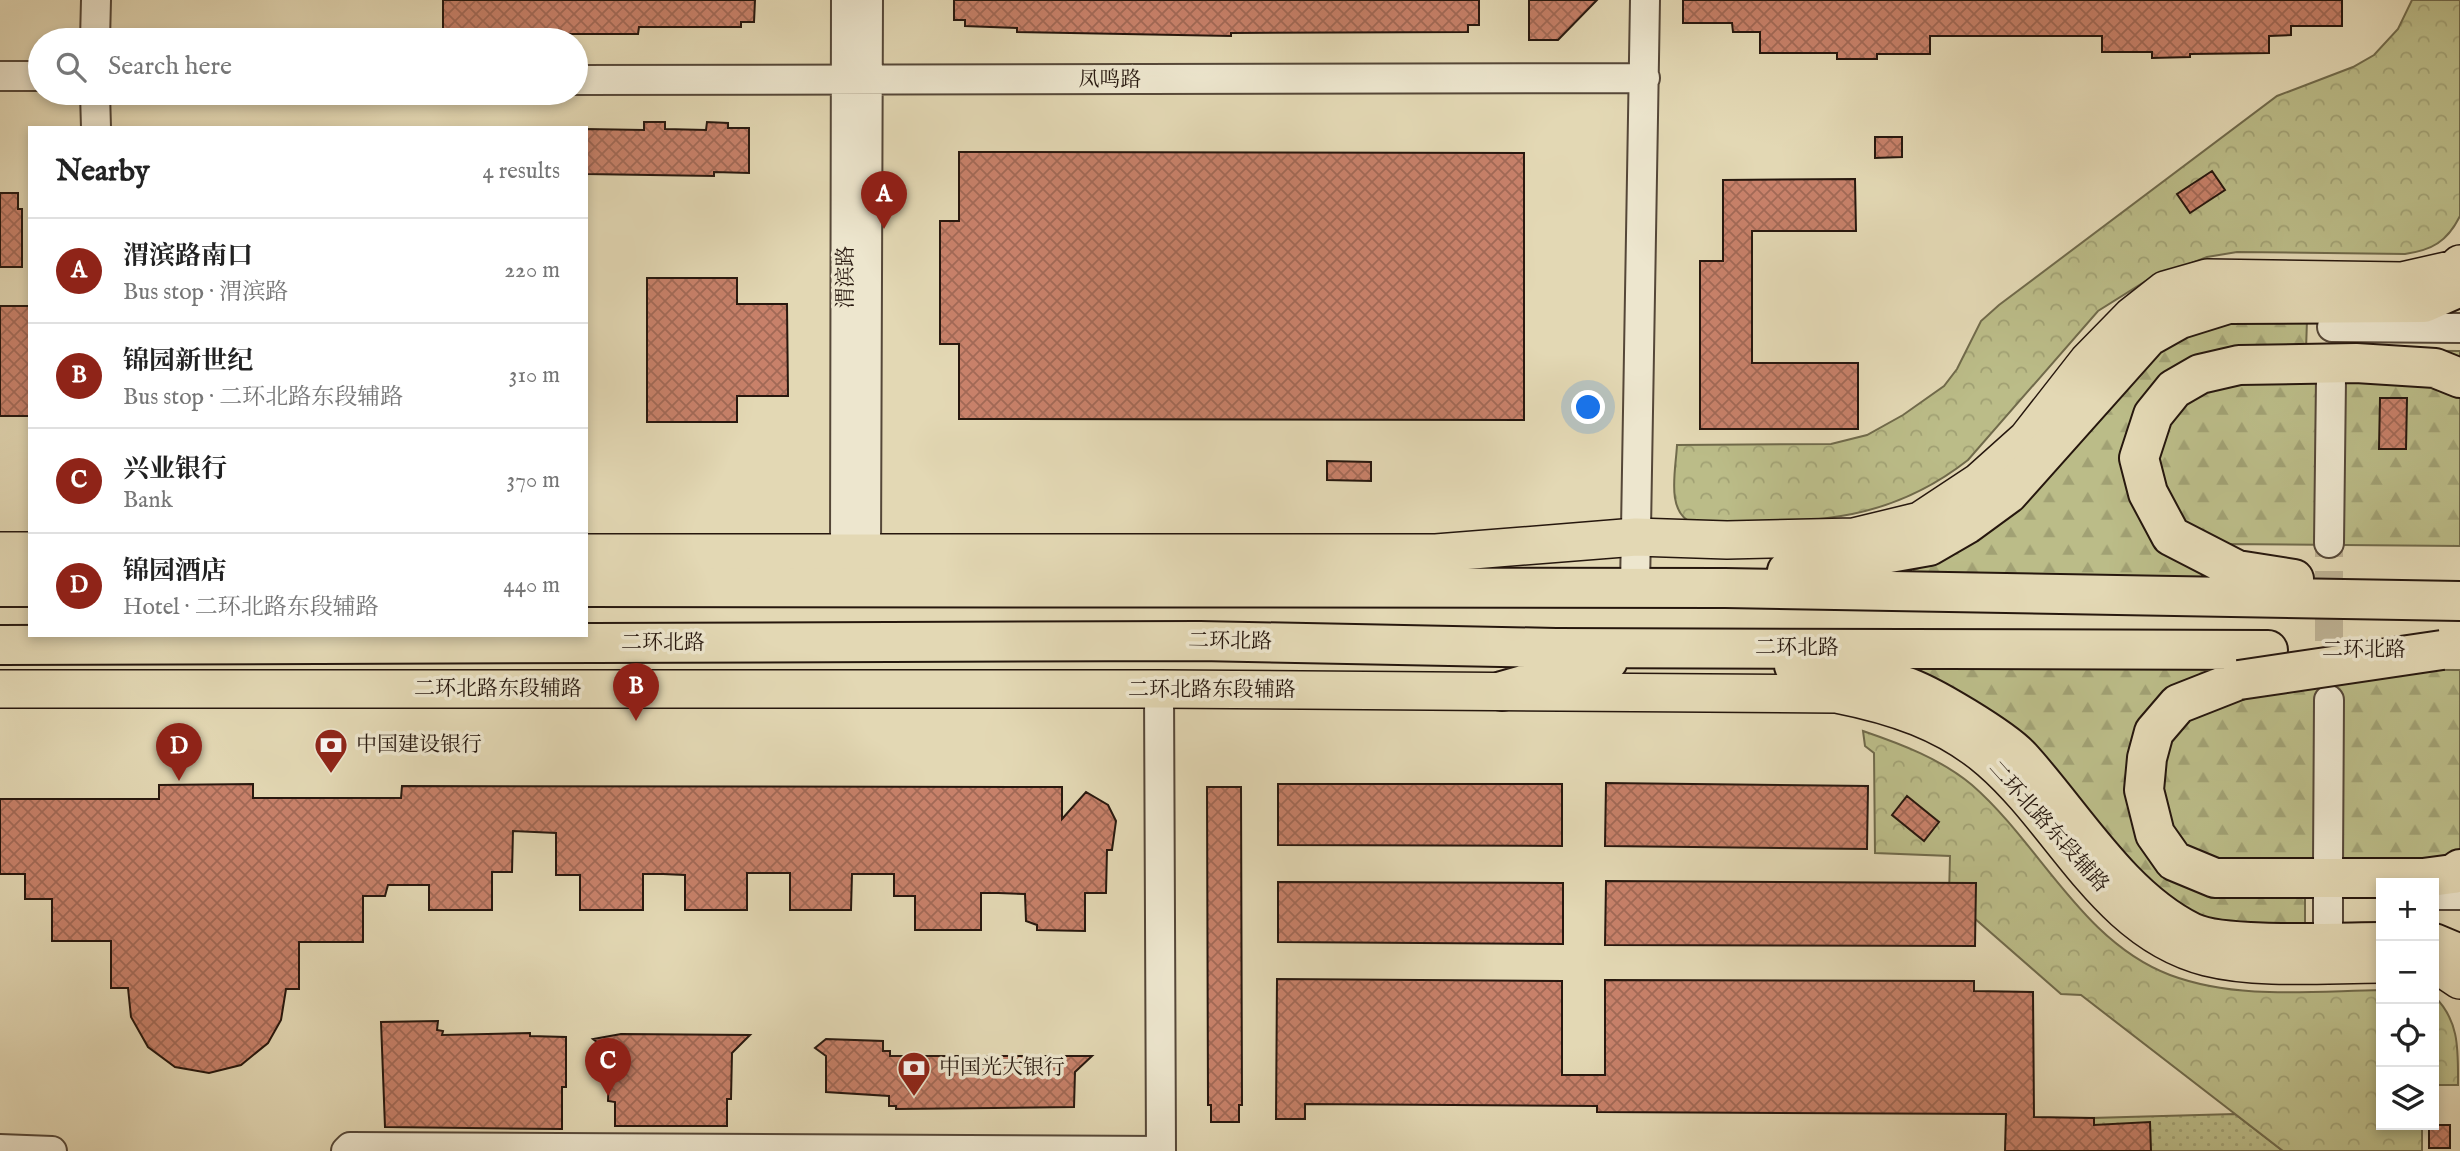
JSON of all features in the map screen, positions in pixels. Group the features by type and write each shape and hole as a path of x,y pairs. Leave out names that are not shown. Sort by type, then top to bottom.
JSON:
{"highway":[{"path":"1650,587 1863,559 1929,546 1967,524 2008,494 2148,337 2180,318 2228,304 2424,303 2460,287"},
{"path":"2449,601 2237,570 2171,536 2148,493 2140,458 2153,415 2174,389 2200,373 2239,365 2356,363 2435,368 2460,378"},
{"path":"0,587 28,587"},
{"path":"588,587 1650,587 2449,601"},
{"name":"二环北路","path":"0,645 1200,641 1656,648 2451,650"},
{"path":"1503,691 1656,648"},
{"path":"1695,648 1906,686 1970,722 2019,755 2088,840 2154,910 2193,933 2246,941 2376,942"},
{"path":"2451,650 2239,680 2178,704 2154,732 2147,758 2144,790 2155,834 2174,860 2215,878 2423,878 2453,874 2460,869"},
{"path":"2439,943 2460,954"}],"main road":[{"path":"588,553 1436,553 1636,537 1727,540 1854,537 1920,521 1979,482 2027,439 2088,361 2132,316 2165,290 2207,278 2332,285 2402,281 2455,269 2460,264"},
{"path":"0,551 28,551"},
{"name":"二环北路东段辅路","path":"0,690 1159,690 1837,694 1876,701 1917,715 1954,734 1991,761 2118,905 2170,943 2206,957 2241,962 2328,960 2376,964"},
{"path":"2439,969 2460,980"}],"street":[{"path":"95,28 96,0"},
{"name":"渭滨路","path":"846,0 857,81"},
{"name":"渭滨路","path":"855,554 857,81 868,0"},
{"path":"1645,0 1636,537 1650,587"},
{"path":"0,76 28,76"},
{"name":"凤鸣路","path":"588,79 857,81 1645,78"},
{"path":"95,105 96,126"},
{"path":"2331,331 2460,328"},
{"path":"2329,543 2331,379"},
{"path":"346,1151 350,1147 1161,1151 1159,690"},
{"path":"2328,864 2329,700"},
{"path":"2328,928 2328,893 2376,894"},
{"path":"2439,895 2460,895"},
{"path":"0,1149 52,1151"}],"green space":[{"path":"2412,0 2460,0 2460,216 2450,232 2438,243 2405,254 2237,252 2207,257 2146,281 2098,311 1968,460 1903,499 1837,517 1803,520 1693,523 1684,518 1675,500 1677,445 1831,444 1867,435 1903,415 1944,386 1957,369 1981,321 1999,305 2277,96 2353,67 2374,55 2398,29"},
{"path":"2307,320 2306,350 2460,351 2460,546 2221,544 2207,580 1911,576 1914,570 1984,534 2022,505 2158,354 2177,341 2229,323"},
{"path":"1915,668 2460,670 2460,895 2439,895 2439,878 2376,878 2376,895 2305,895 2305,927 2217,923 2163,899 1911,671"},
{"path":"1863,731 1934,760 1972,785 2019,835 2087,916 2112,940 2139,960 2170,975 2195,983 2248,991 2376,990 2376,1130 2422,1130 2422,1151 2283,1151 2081,995 2061,994 1949,896 1950,856 1875,853 1874,753 1865,746"},
{"path":"2439,1002 2449,1016 2456,1037 2458,1085 2439,1085"},
{"path":"2235,1114 2283,1151 2091,1151 2091,1118"}],"building":[{"path":"443,0 755,0 754,22 741,22 741,27 639,27 638,34 588,34 588,28 443,28"},
{"path":"954,0 1479,0 1479,25 1468,25 1468,32 1231,33 1231,36 1017,32 1017,28 965,26 965,20 954,20"},
{"path":"1529,0 1597,0 1558,40 1529,40"},
{"path":"1683,0 2342,0 2342,26 2291,26 2291,35 2269,36 2269,53 2190,54 2190,57 2152,58 2152,52 2102,52 2102,36 1930,36 1930,54 1877,54 1877,59 1837,59 1837,53 1760,53 1760,32 1733,32 1732,23 1683,23"},
{"path":"644,122 665,122 665,129 706,130 707,122 728,123 728,128 749,128 749,173 714,172 714,176 588,174 588,129 644,130"},
{"path":"1875,137 1902,137 1902,157 1875,158"},
{"path":"959,152 1524,153 1524,420 959,419 959,344 940,344 940,221 959,221"},
{"path":"2212,171 2225,190 2190,213 2177,194"},
{"path":"1855,179 1856,231 1752,231 1752,363 1858,363 1858,429 1700,429 1700,261 1723,261 1723,180"},
{"path":"0,193 18,193 18,209 22,209 22,267 0,267"},
{"path":"647,278 737,278 737,304 787,304 788,396 737,396 737,422 647,422"},
{"path":"0,306 28,306 28,416 0,416"},
{"path":"2380,398 2407,398 2406,449 2379,449"},
{"path":"1327,461 1371,462 1371,481 1327,480"},
{"path":"1606,783 1868,786 1867,849 1605,846"},
{"path":"253,784 253,798 401,798 402,786 1062,787 1062,819 1086,792 1108,805 1116,821 1112,850 1107,850 1106,893 1085,893 1085,931 1037,930 1037,925 1026,921 1025,894 998,893 981,893 981,930 915,930 915,896 894,896 894,874 852,874 851,910 790,910 790,873 747,873 747,910 685,910 685,875 643,874 643,910 580,910 580,875 556,875 556,833 513,831 512,872 492,872 492,910 429,910 429,885 388,885 385,896 363,896 363,942 299,942 299,989 286,989 281,1020 268,1043 241,1065 209,1073 175,1067 148,1047 131,1017 128,988 111,988 111,941 52,941 52,899 25,899 25,874 0,874 0,799 159,799 159,785"},
{"path":"1278,784 1562,784 1562,846 1278,845"},
{"path":"1207,787 1241,787 1242,1105 1239,1105 1239,1122 1211,1122 1211,1105 1208,1105"},
{"path":"1907,796 1939,822 1924,841 1892,815"},
{"path":"1606,881 1976,883 1975,946 1605,945"},
{"path":"1278,882 1563,883 1563,944 1278,942"},
{"path":"1277,979 1562,981 1562,1075 1605,1075 1605,980 1974,981 1974,991 2033,992 2034,1117 2094,1118 2094,1125 2150,1122 2151,1151 2005,1151 2006,1114 1597,1112 1597,1106 1305,1104 1305,1119 1276,1119"},
{"path":"438,1021 437,1030 443,1031 442,1035 530,1033 530,1036 566,1037 566,1087 562,1087 562,1129 385,1127 381,1022"},
{"path":"621,1034 750,1035 732,1053 731,1099 727,1099 727,1126 615,1126 615,1102 608,1101 610,1052 593,1039"},
{"path":"826,1039 883,1041 883,1051 890,1051 890,1056 1092,1056 1075,1072 1074,1107 896,1109 896,1106 889,1106 889,1096 826,1092 826,1056 815,1048"},
{"path":"2439,1125 2450,1125 2450,1148 2429,1148 2429,1130 2439,1130"}],"tunnel":[{"path":"2329,543 2329,683"}],"place":[{"name":"渭滨路南口","path":"884,229"},
{"name":"锦园新世纪","path":"636,721"},
{"name":"中国建设银行","path":"331,775"},
{"name":"锦园酒店","path":"179,781"},
{"name":"兴业银行","path":"608,1096"},
{"name":"中国光大银行","path":"914,1098"}]}
